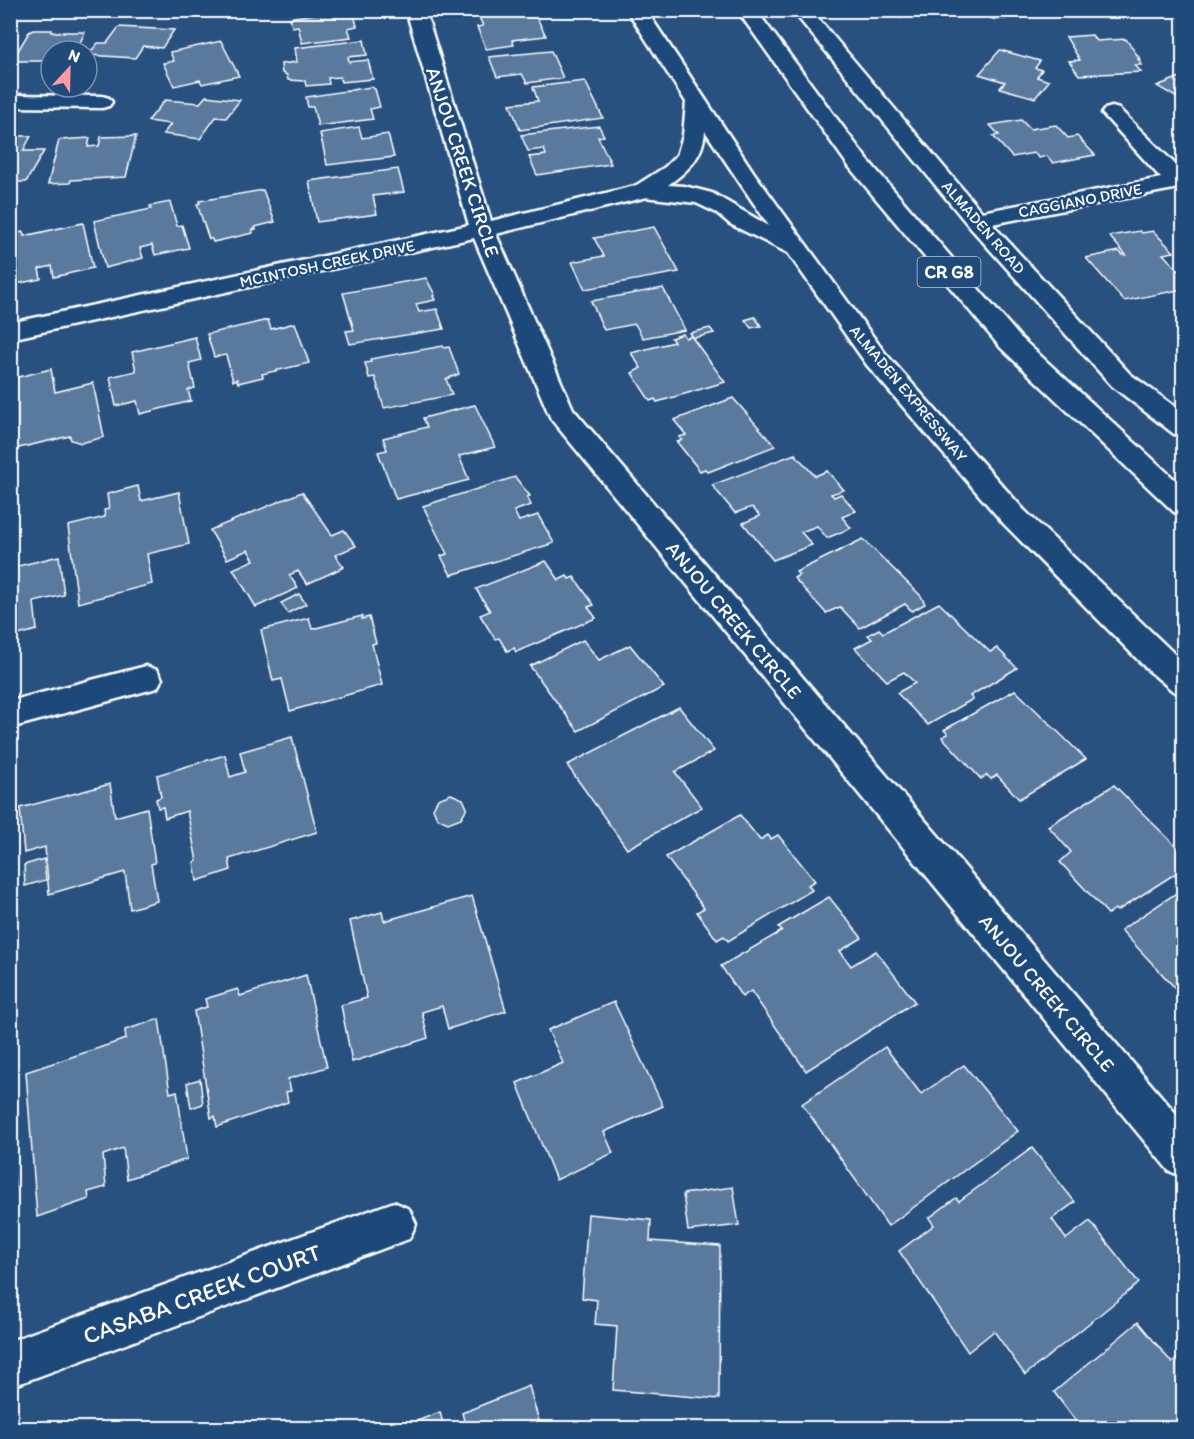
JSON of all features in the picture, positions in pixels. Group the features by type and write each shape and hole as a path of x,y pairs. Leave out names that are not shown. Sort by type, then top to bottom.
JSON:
{"street":[{"name":"ANJOU CREEK CIRCLE","path":"415,10 482,229 561,413 1184,1156"},
{"name":"ALMADEN EXPRESSWAY","path":"636,10 797,249 876,359 1014,517 1158,660 1184,682"},
{"name":"CR G8","path":"746,10 858,163 1010,342 1184,505"},
{"name":"ALMADEN ROAD","path":"801,10 976,220 1121,380 1184,427"},
{"path":"10,101 102,102"},
{"path":"643,190 668,176 690,154 693,145 696,102"},
{"path":"1112,113 1180,180"},
{"name":"CAGGIANO DRIVE","path":"976,220 1180,180"},
{"name":"MCINTOSH CREEK DRIVE","path":"10,331 482,229 643,190"},
{"path":"643,190 684,193 704,198 725,208 738,219 797,249"},
{"path":"10,715 146,679"},
{"name":"CASABA CREEK COURT","path":"10,1364 394,1224"}],"building":[{"path":"345,10 353,11 357,26 348,28 351,37 302,43 298,26 292,27 290,18"},
{"path":"533,10 546,36 512,40 514,45 486,49 477,27 483,26 479,17"},
{"path":"836,10 929,10 935,17 924,19 921,15 900,18 895,13 874,16 871,13 860,15 857,12 839,14"},
{"path":"944,10 1007,10 1012,14 1007,19 993,19 978,13 949,15"},
{"path":"119,27 174,30 162,48 143,46 135,58 99,56 99,43 107,43"},
{"path":"52,30 51,32 85,32 82,39 39,39 39,61 15,61 16,59 13,59 29,32"},
{"path":"1092,35 1096,41 1126,39 1140,59 1138,59 1142,65 1135,65 1141,72 1079,75 1069,61 1080,60 1066,37"},
{"path":"364,40 367,55 348,57 349,62 368,60 373,79 341,82 340,77 328,78 329,84 306,86 305,81 288,80 287,75 282,73 281,64 297,62 295,48"},
{"path":"221,41 239,76 202,84 200,80 174,86 163,63 174,61 170,52"},
{"path":"1000,50 1040,61 1035,68 1042,70 1037,77 1049,81 1035,98 1000,88 1005,82 979,74"},
{"path":"551,51 563,78 527,83 522,74 497,77 489,57"},
{"path":"1180,77 1184,79 1184,102 1157,86"},
{"path":"585,81 603,118 520,130 510,104 538,101 533,87"},
{"path":"371,87 375,89 380,107 370,109 373,119 318,126 313,107 308,107 306,97"},
{"path":"206,96 240,100 226,118 216,117 200,139 163,134 171,124 148,121 165,100 200,103"},
{"path":"1021,120 1030,129 1056,125 1068,138 1077,136 1095,155 1053,163 1047,156 1039,158 1034,153 1012,157 993,136 999,135 990,125"},
{"path":"599,126 604,136 598,137 611,164 537,175 529,157 546,155 544,149 528,151 521,135"},
{"path":"359,127 362,138 388,134 394,157 327,165 320,133"},
{"path":"10,136 31,136 23,151 44,151 26,182 10,182"},
{"path":"136,136 126,177 71,180 70,183 48,184 59,140 90,138 88,147 99,146 101,137"},
{"path":"398,169 404,192 373,196 377,214 317,222 309,181"},
{"path":"263,190 275,222 255,227 256,229 252,230 253,233 213,242 209,239 197,204 200,203 199,201"},
{"path":"170,202 177,226 182,225 189,248 155,255 152,245 140,248 143,258 105,268 94,221 151,209 150,206"},
{"path":"83,223 93,268 54,277 52,266 39,269 41,279 10,285 10,235 23,232 24,236"},
{"path":"654,227 679,272 585,289 572,262 604,256 594,238"},
{"path":"1140,231 1142,233 1153,231 1174,252 1163,254 1184,276 1184,289 1124,301 1086,258 1119,251 1126,255 1109,236"},
{"path":"426,278 435,295 433,296 435,300 416,304 419,312 437,309 444,329 350,344 346,331 354,330 343,293"},
{"path":"663,288 685,330 643,338 635,324 604,330 591,301"},
{"path":"755,317 761,326 751,328 745,320"},
{"path":"268,320 271,329 295,323 309,363 262,374 263,377 238,383 237,379 233,381 226,355 214,357 207,334"},
{"path":"710,328 714,333 694,338 690,333"},
{"path":"683,334 686,338 691,336 725,382 657,402 655,399 650,401 632,373 641,368 631,353 674,342 671,338"},
{"path":"195,337 201,360 189,363 195,388 188,390 191,401 140,414 137,401 116,406 110,377 136,371 132,352"},
{"path":"443,346 444,348 449,347 459,374 446,379 452,395 384,408 375,377 369,378 365,363 371,362 370,359"},
{"path":"51,369 55,392 93,383 104,437 81,443 71,440 70,436 10,450 10,379"},
{"path":"733,398 775,446 708,472 705,469 700,471 677,442 682,440 679,437 686,435 674,420"},
{"path":"475,405 495,447 459,456 469,480 396,499 378,452 387,450 383,438 427,427 423,418"},
{"path":"795,454 815,476 827,471 844,490 831,494 834,497 841,494 856,511 842,517 851,528 827,538 817,526 801,532 812,545 773,560 743,523 760,516 752,507 735,513 712,485"},
{"path":"515,477 530,496 527,497 531,505 514,511 519,521 538,515 554,543 451,575 441,556 447,554 423,506"},
{"path":"138,486 141,501 179,492 189,544 147,554 152,584 78,603 68,526 105,517 104,510 109,509 107,494"},
{"path":"302,492 332,535 344,530 356,546 335,555 344,567 307,584 298,571 289,575 298,588 256,607 233,569 254,560 248,550 227,559 210,530"},
{"path":"863,539 921,596 925,604 912,611 905,604 860,628 840,607 826,613 794,578 799,575 796,572"},
{"path":"59,556 64,595 34,602 37,630 18,635 18,630 10,632 10,568"},
{"path":"546,561 559,580 567,576 569,579 574,577 594,605 588,607 596,618 516,652 514,648 507,651 499,638 495,639 480,615 490,611 476,589"},
{"path":"299,594 306,604 288,613 281,603"},
{"path":"939,603 990,652 997,648 1017,668 970,696 973,699 928,725 897,693 915,683 904,672 887,681 855,648 872,639 868,635 879,629 883,633"},
{"path":"362,616 362,619 369,617 376,643 372,644 382,685 290,711 282,679 273,681 261,630 309,618 312,629"},
{"path":"583,640 599,660 630,645 664,687 578,731 530,666"},
{"path":"1015,690 1086,759 1019,799 997,775 991,779 987,775 981,779 942,737 948,734 944,730"},
{"path":"679,707 714,751 675,772 702,807 627,849 567,765"},
{"path":"292,737 317,832 229,859 231,870 197,881 194,862 197,861 187,811 165,818 163,807 158,808 156,799 161,797 157,775 225,755 230,777 245,772 240,752"},
{"path":"110,784 115,817 147,808 155,863 151,864 157,901 130,909 125,872 49,894 45,847 24,853 20,808"},
{"path":"1114,785 1184,854 1184,868 1117,911 1115,909 1108,914 1060,862 1071,852 1048,826"},
{"path":"451,794 463,799 467,808 461,818 448,823 437,818 433,808 438,799"},
{"path":"740,815 760,840 768,835 771,839 778,835 815,881 808,885 812,890 728,941 724,936 717,940 697,912 704,908 666,857"},
{"path":"44,859 46,880 25,886 24,865"},
{"path":"1184,888 1184,986 1177,990 1121,930"},
{"path":"472,896 506,1011 448,1029 442,1006 422,1012 428,1038 352,1062 341,1005 367,998 350,921 382,912 384,921"},
{"path":"829,897 862,938 840,951 851,966 876,951 915,1002 806,1071 751,991 742,997 721,966 782,931 778,927"},
{"path":"306,975 327,1067 288,1079 291,1091 286,1092 288,1102 217,1127 215,1116 211,1118 194,1011 207,1007 205,999 238,989 240,996"},
{"path":"614,1002 663,1106 604,1132 613,1153 556,1180 517,1083 563,1063 548,1030"},
{"path":"159,1019 170,1093 177,1091 187,1159 127,1179 123,1148 103,1155 106,1187 88,1192 89,1199 37,1217 26,1072 126,1039 125,1030"},
{"path":"885,1047 921,1094 964,1065 1018,1131 888,1226 802,1104"},
{"path":"200,1079 203,1104 191,1108 187,1083"},
{"path":"10,1124 15,1193 10,1194"},
{"path":"1032,1148 1075,1202 1052,1219 1066,1239 1090,1221 1139,1283 1025,1375 994,1331 968,1352 899,1251 934,1225 929,1218 956,1198 959,1201"},
{"path":"733,1187 739,1225 688,1231 683,1194"},
{"path":"588,1214 651,1220 650,1241 720,1246 719,1399 613,1390 617,1326 595,1324 597,1300 582,1298"},
{"path":"1138,1322 1172,1363 1182,1355 1184,1357 1184,1428 1081,1428 1054,1392"},
{"path":"529,1386 541,1428 466,1428 462,1413"},
{"path":"440,1412 444,1428 399,1428"}]}
